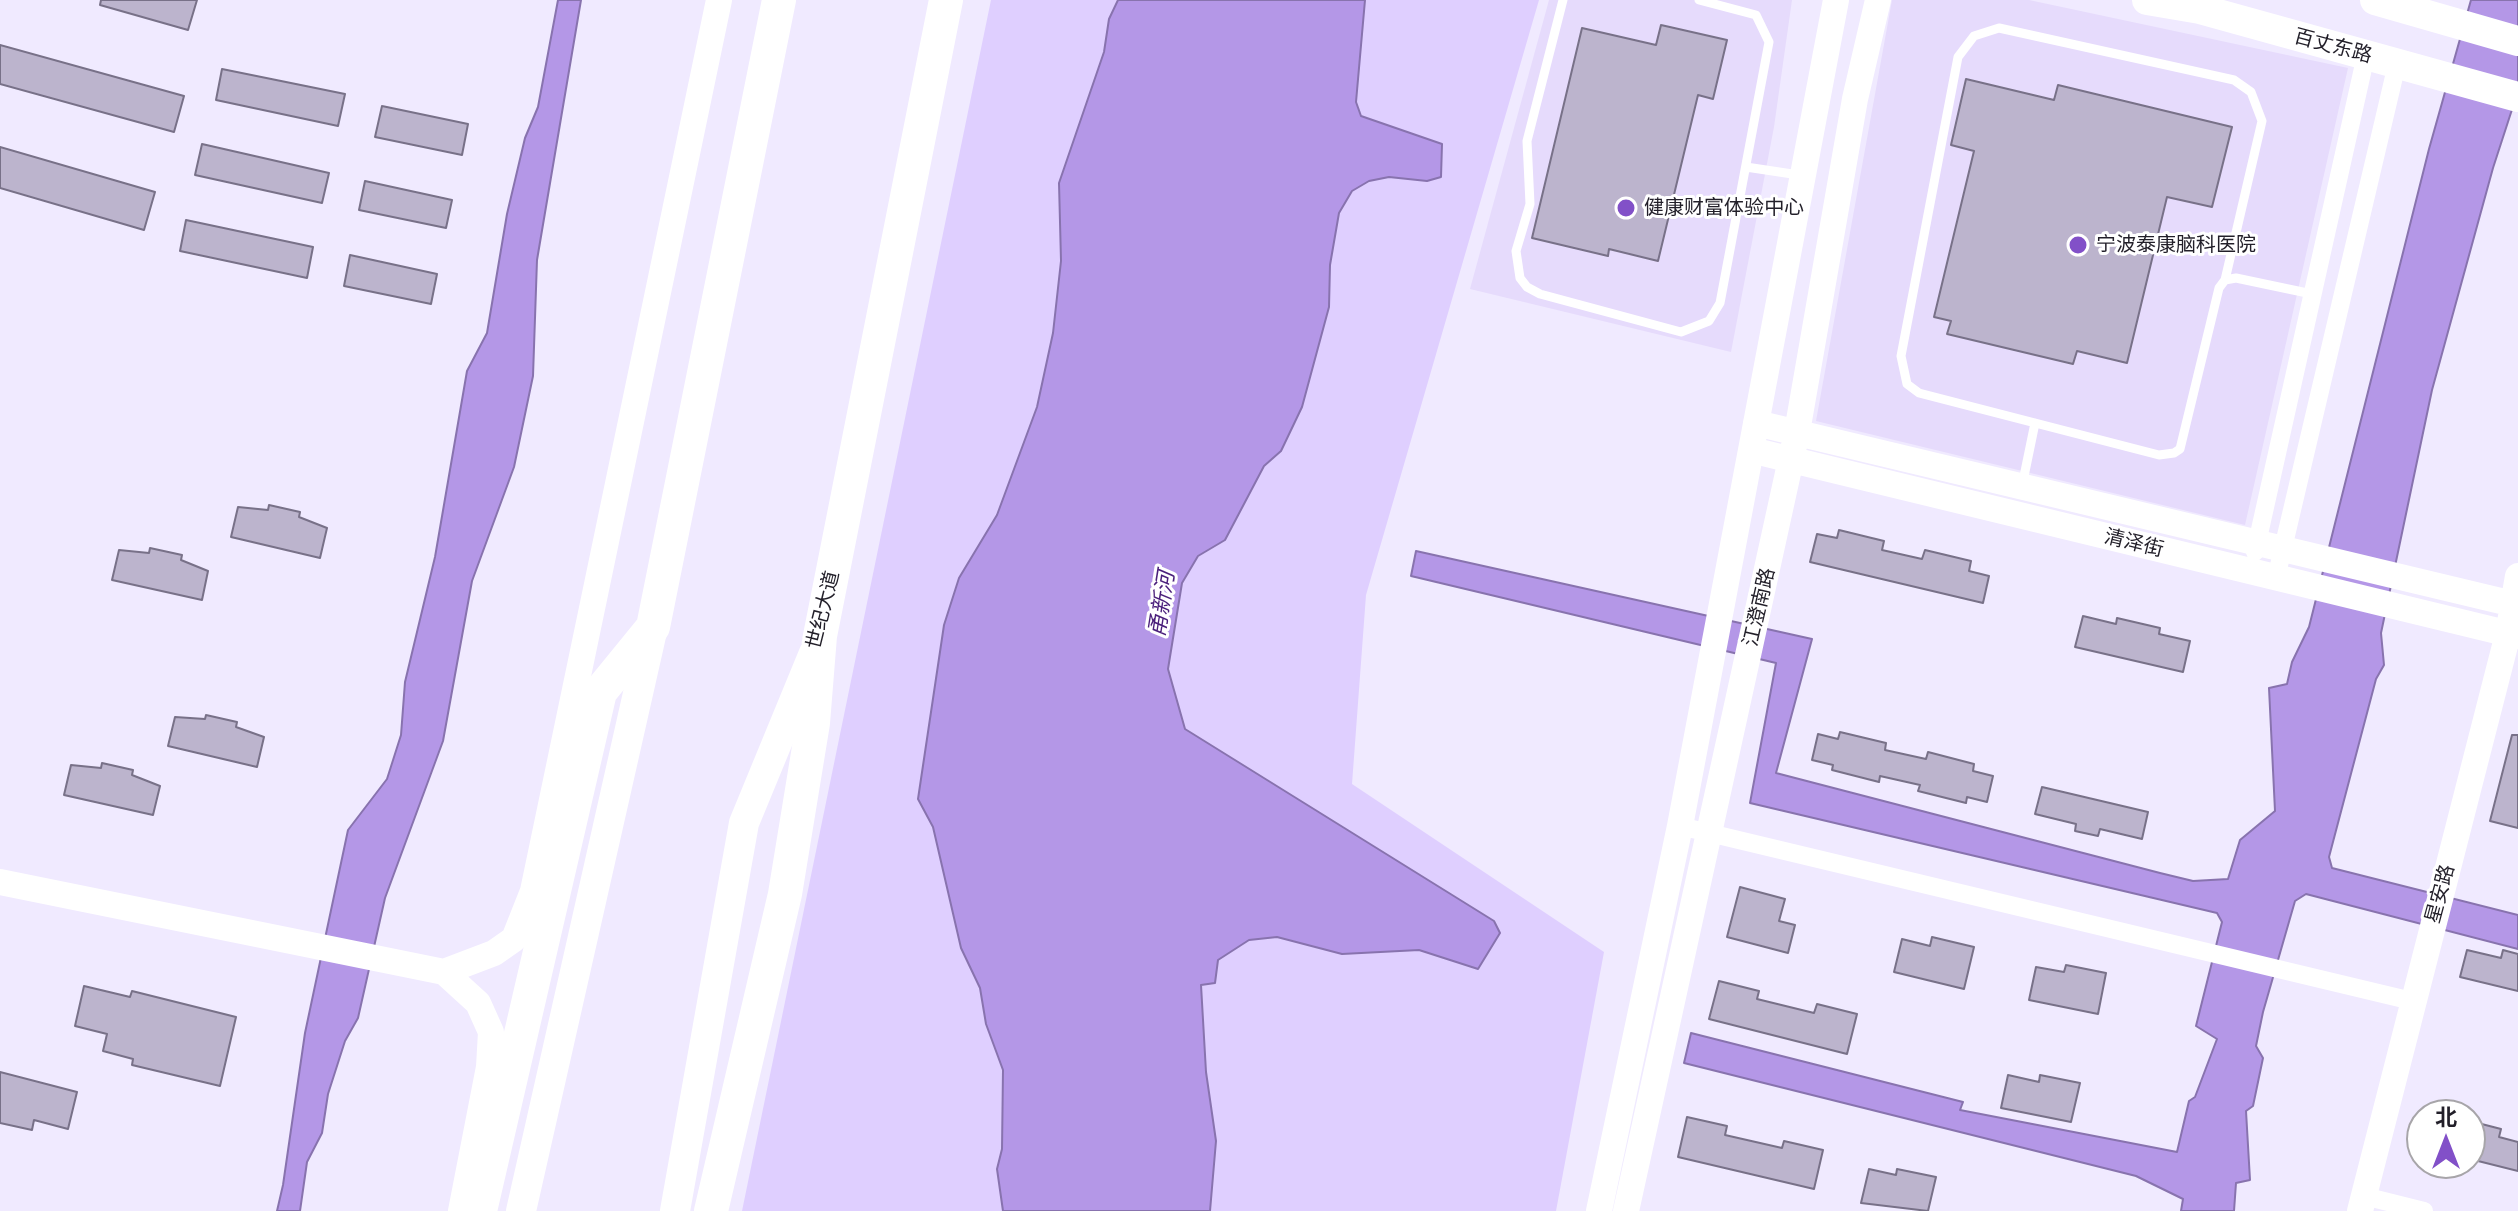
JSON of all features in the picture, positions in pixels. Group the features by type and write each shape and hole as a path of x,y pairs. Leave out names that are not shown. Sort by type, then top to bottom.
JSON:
{"highway":[{"path":"480,1211 600,692 653,627 779,0"},
{"name":"世纪大道","path":"820,636 946,0"},
{"path":"711,1211 789,870 813,723 820,636"}],"main road":[{"name":"百丈东路","path":"2147,0 2200,9 2518,97"},
{"path":"2375,0 2518,41"},
{"path":"521,1211 653,627"},
{"name":"世纪大道","path":"675,1211 744,823 820,636"}],"street":[{"path":"444,972 494,953 514,939 533,891 719,0"},
{"name":"江澄南路","path":"1599,1211 1680,826 1836,0"},
{"name":"江澄南路","path":"1626,1211 1792,459 1855,99 1878,0"},
{"path":"2250,572 2366,55"},
{"path":"2276,578 2408,66"},
{"name":"清泽街","path":"1756,423 2515,604"},
{"name":"清泽街","path":"1751,450 2513,635"},
{"name":"星安路","path":"2362,1204 2412,1001 2513,635 2518,576"},
{"path":"1680,826 2200,953 2412,1001"},
{"path":"0,882 444,972 478,1003 491,1032 489,1067 461,1211"},
{"path":"2362,1204 2424,1211"}],"lane":[{"path":"1563,0 1527,141 1530,204 1516,251 1520,278 1527,287 1681,332 1709,321 1720,303 1769,42 1756,15 1699,0"},
{"path":"1999,28 2234,80 2251,92 2262,121 2225,280 2219,288 2180,449 2159,455 1919,393 1907,384 1901,356 1958,57 1974,36 1999,28"},
{"path":"1746,167 1802,176"},
{"path":"2225,280 2236,278 2312,294"},
{"path":"2022,486 2035,423"}],"shaded area":[{"path":"991,0 1539,0 1366,595 1352,784 1604,952 1556,1211 742,1211"},
{"name":"健康财富体验中心","path":"1549,0 1792,0 1774,127 1731,352 1470,289"},
{"name":"宁波泰康脑科医院","path":"1892,0 2029,0 2348,68 2245,525 1816,421"}],"water":[{"path":"558,0 581,0 537,260 533,376 514,467 472,581 443,741 385,898 358,1018 345,1041 328,1094 322,1133 307,1162 300,1211 277,1211 305,1033 348,830 387,779 401,735 405,682 435,557 467,371 487,333 507,214 525,138 538,107"},
{"name":"甬新河","path":"1118,0 1365,0 1356,102 1361,116 1442,144 1441,177 1427,181 1389,177 1369,181 1352,191 1339,213 1330,265 1329,307 1302,407 1281,451 1264,466 1225,540 1198,556 1182,583 1168,669 1185,729 1494,921 1500,933 1478,969 1419,950 1342,954 1277,937 1249,940 1218,960 1215,983 1201,985 1206,1072 1216,1141 1210,1211 1003,1211 997,1169 1002,1149 1003,1070 986,1024 980,988 961,948 933,827 918,799 944,625 959,578 997,515 1037,407 1053,333 1061,261 1059,183 1104,52 1109,19"},
{"path":"2471,0 2518,0 2518,91 2493,168 2432,390 2381,633 2384,665 2376,679 2329,857 2332,868 2518,915 2518,949 2306,894 2295,901 2256,1046 2263,1058 2253,1106 2246,1111 2250,1180 2236,1183 2234,1211 2181,1211 2183,1199 2136,1176 1684,1063 1691,1033 1963,1102 1960,1110 2177,1152 2189,1101 2195,1097 2217,1039 2196,1026 2222,922 2217,913 1750,803 1776,663 1411,576 1416,551 1812,639 1776,773 2193,881 2228,879 2240,840 2275,811 2269,688 2287,684 2292,662 2309,627 2429,149"}],"building":[{"path":"101,0 197,0 188,30 100,5"},
{"path":"1661,25 1727,40 1713,99 1698,95 1658,261 1609,249 1608,256 1532,238 1582,28 1656,45"},
{"path":"0,45 184,96 174,132 0,84"},
{"path":"222,69 345,94 338,126 216,100"},
{"path":"1966,79 2054,100 2058,85 2232,127 2212,207 2167,197 2127,363 2077,351 2073,364 1947,334 1951,321 1934,317 1974,151 1951,145"},
{"path":"382,106 468,124 462,155 375,137"},
{"path":"202,144 329,173 322,203 195,175"},
{"path":"0,147 155,192 144,230 0,188"},
{"path":"365,181 452,200 446,228 359,210"},
{"path":"186,220 313,247 307,278 180,251"},
{"path":"350,255 437,274 431,304 344,286"},
{"path":"269,505 300,512 299,517 327,528 320,558 231,537 238,507 268,510"},
{"path":"1839,530 1884,541 1882,550 1922,559 1925,550 1971,561 1969,571 1989,576 1983,603 1810,562 1817,534 1837,538"},
{"path":"150,548 182,555 181,560 208,571 202,600 112,580 119,550 149,553"},
{"path":"2083,616 2116,624 2117,618 2160,628 2159,634 2190,641 2183,672 2075,647"},
{"path":"206,715 237,722 236,727 264,737 257,767 168,746 175,717 205,719"},
{"path":"1840,732 1886,743 1885,750 1926,759 1928,752 1974,764 1973,771 1993,776 1987,802 1967,797 1966,803 1918,791 1920,785 1880,776 1879,782 1832,770 1833,765 1812,760 1818,734 1838,739"},
{"path":"2512,735 2518,735 2518,828 2490,821"},
{"path":"102,763 133,770 132,775 160,786 153,815 64,795 71,765 101,768"},
{"path":"2042,787 2148,812 2142,839 2100,829 2098,836 2075,831 2076,824 2035,814"},
{"path":"1740,887 1785,899 1779,921 1795,925 1788,953 1727,937"},
{"path":"1932,937 1974,947 1964,989 1894,972 1902,939 1930,946"},
{"path":"2467,950 2501,958 2503,950 2518,954 2518,991 2460,977"},
{"path":"2066,965 2106,973 2098,1014 2029,1000 2036,967 2064,972"},
{"path":"1719,981 1759,991 1757,999 1814,1013 1817,1004 1857,1014 1847,1054 1709,1019"},
{"path":"84,986 130,997 132,991 236,1017 220,1086 132,1065 133,1059 103,1051 107,1034 75,1026"},
{"path":"0,1072 77,1092 68,1129 34,1120 32,1130 0,1123"},
{"path":"2008,1075 2039,1082 2040,1075 2080,1083 2071,1122 2001,1108"},
{"path":"1687,1117 1727,1126 1725,1135 1782,1148 1784,1141 1823,1150 1814,1189 1678,1157"},
{"path":"2486,1125 2501,1129 2499,1137 2518,1142 2518,1171 2486,1163"},
{"path":"1869,1169 1896,1175 1897,1169 1936,1177 1928,1211 1861,1203"}],"place":[{"name":"健康财富体验中心","path":"1626,208"},
{"name":"宁波泰康脑科医院","path":"2078,245"}]}
